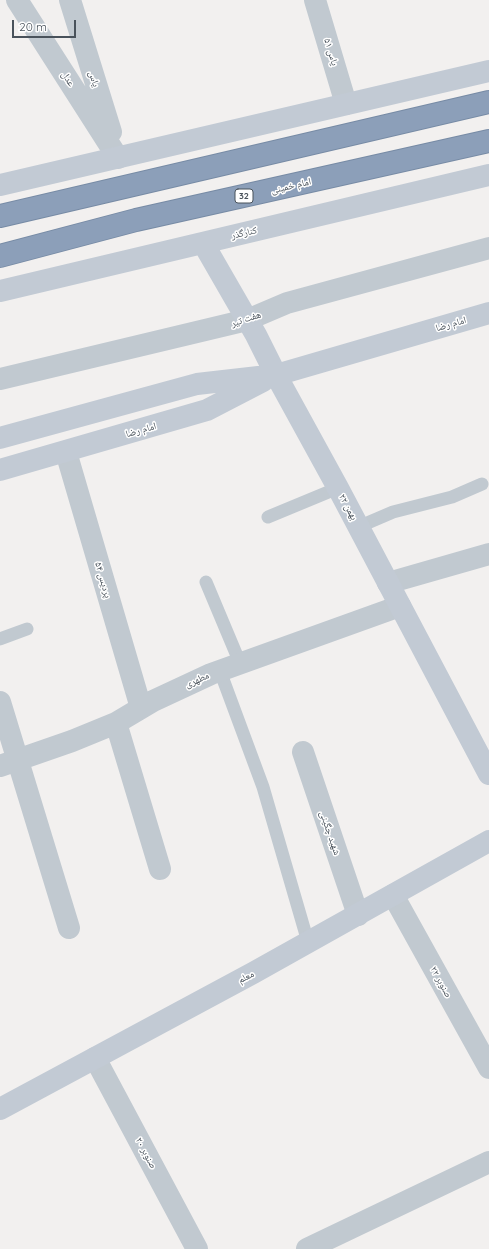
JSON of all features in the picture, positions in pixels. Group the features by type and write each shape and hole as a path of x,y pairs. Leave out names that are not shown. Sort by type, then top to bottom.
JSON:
{"highway":[{"path":"0,216 489,102"},
{"name":"امام خمینی","path":"0,256 176,211 489,141"},
{"path":"170,177 176,211"}],"main road":[{"path":"0,185 489,71"},
{"name":"کنارگذر","path":"0,291 489,175"},
{"name":"۲۲ بهمن","path":"203,243 247,320 338,488 489,774"},
{"name":"امام رضا","path":"0,438 197,384 276,375 489,313"},
{"name":"امام رضا","path":"0,470 207,410 276,375"},
{"name":"معلم","path":"0,1109 358,915 489,841"}],"street":[{"name":"عدل","path":"17,0 118,158"},
{"name":"یاس","path":"70,0 118,158"},
{"name":"یاس ۵۱","path":"315,0 346,104"},
{"name":"هفت تیر","path":"0,379 247,320 287,303 489,248"},
{"name":"پردیس ۵۴","path":"66,452 141,708"},
{"path":"388,583 489,554"},
{"name":"مطهری","path":"9,763 72,741 116,723 153,701 220,670 400,606"},
{"path":"0,702 9,763 69,928"},
{"path":"116,723 160,869"},
{"name":"شهید چگینی","path":"302,752 358,915"},
{"name":"صنوبر ۲۲","path":"393,895 489,1068"},
{"name":"صنوبر ۲۰","path":"95,1058 197,1249"},
{"path":"307,1249 489,1162"}],"lane":[{"path":"358,527 393,512 452,497 482,484"},
{"path":"268,517 338,488"},
{"path":"206,582 240,663"},
{"path":"0,639 27,629"},
{"path":"220,670 263,787 308,942"}]}
